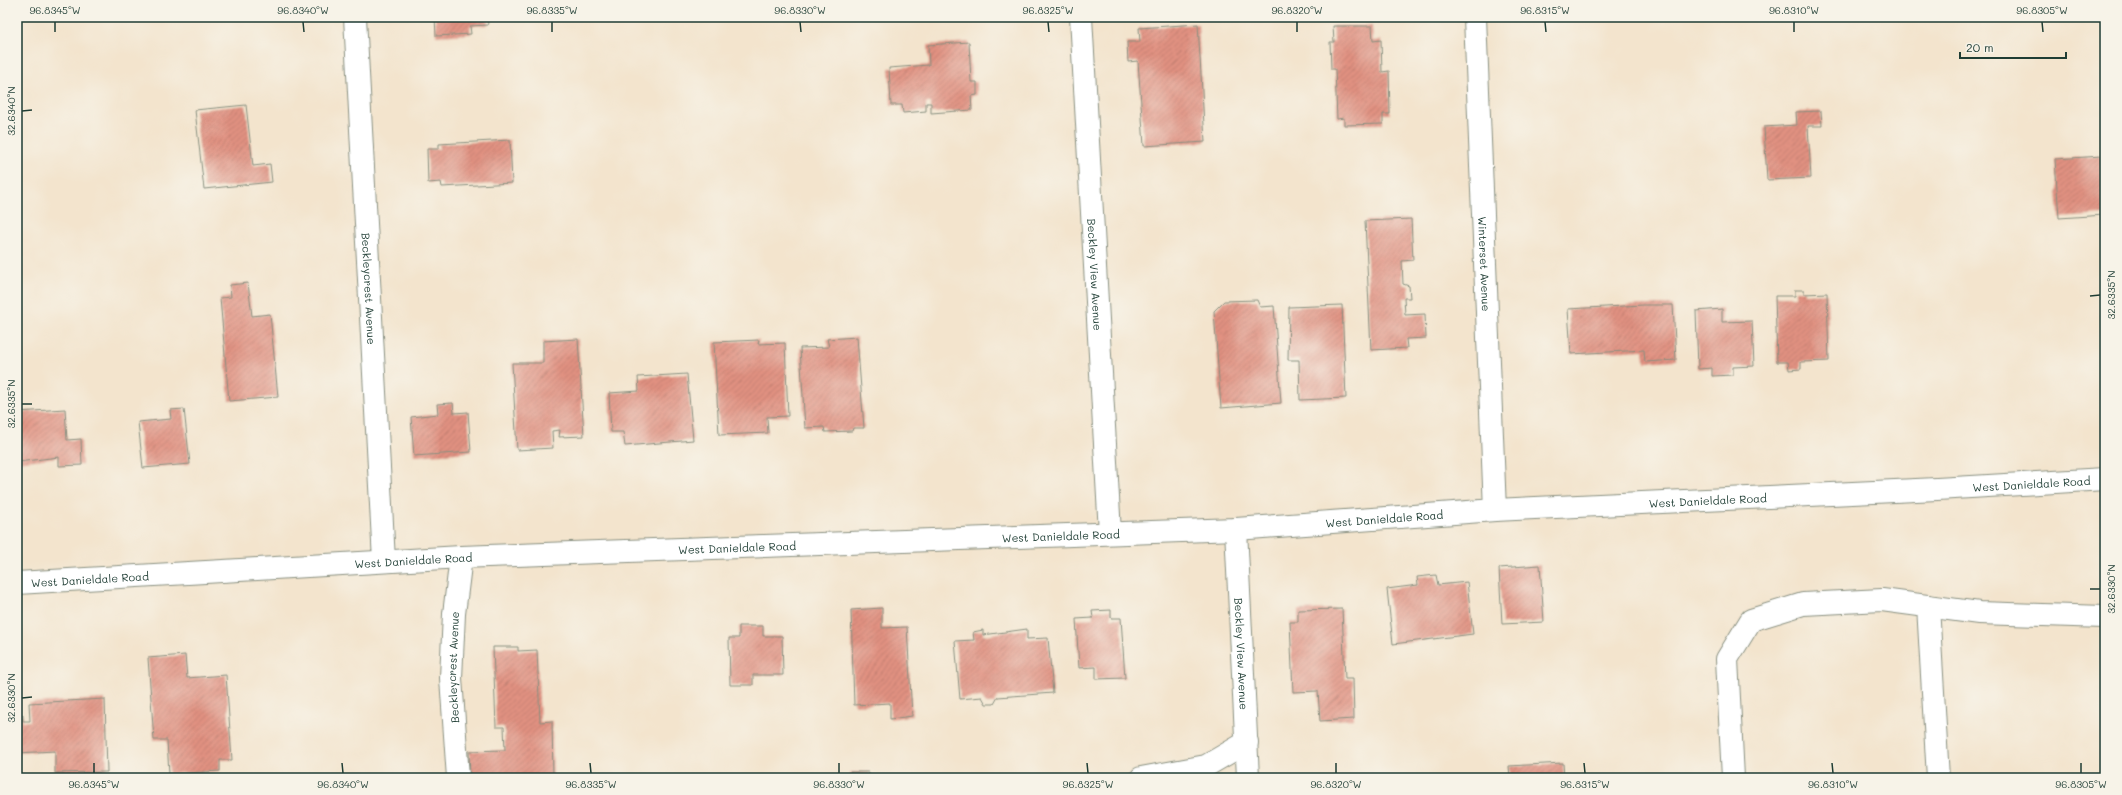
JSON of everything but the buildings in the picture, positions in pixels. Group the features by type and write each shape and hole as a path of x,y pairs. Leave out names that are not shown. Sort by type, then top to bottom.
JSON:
{"street":[{"name":"Beckleycrest Avenue","path":"355,17 384,561"},
{"name":"Beckley View Avenue","path":"1081,17 1110,533"},
{"name":"Winterset Avenue","path":"1475,17 1495,510"},
{"name":"West Danieldale Road","path":"17,583 461,557 1236,529 1495,510 1937,490 2105,479"},
{"name":"Beckley View Avenue","path":"1236,529 1248,778"},
{"name":"Beckleycrest Avenue","path":"458,778 451,678 454,614 461,557"},
{"path":"1733,778 1727,659 1751,620 1803,604 1882,600 1979,613 2105,617"},
{"path":"1928,606 1938,778"},
{"path":"1141,778 1206,766 1247,742"}]}
